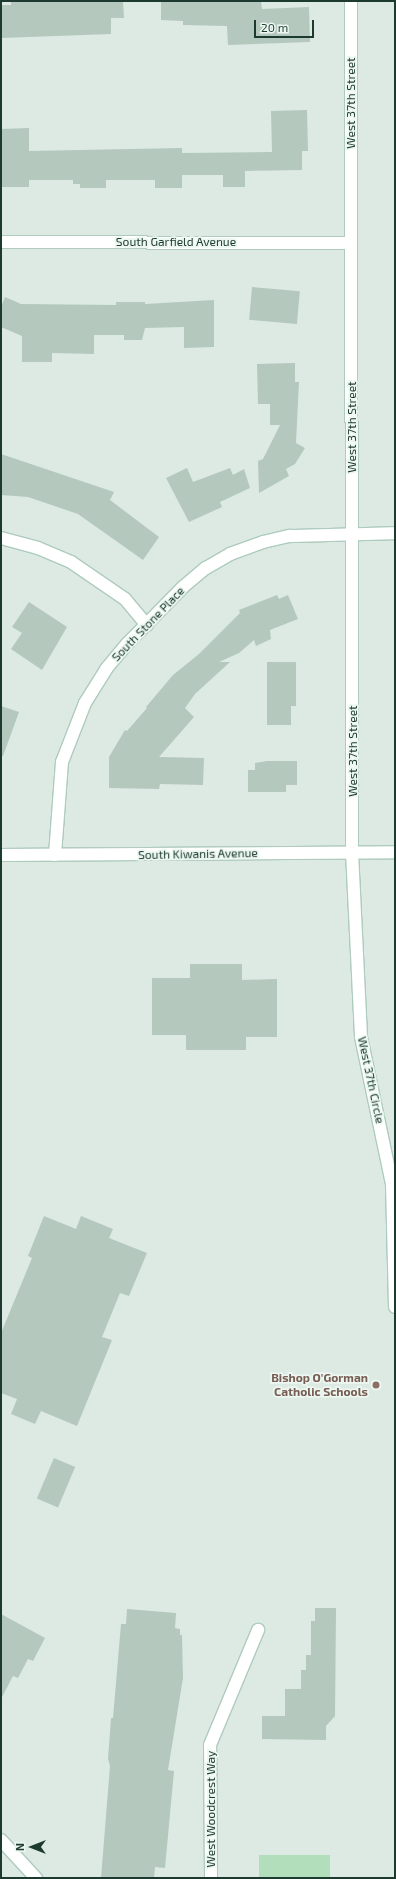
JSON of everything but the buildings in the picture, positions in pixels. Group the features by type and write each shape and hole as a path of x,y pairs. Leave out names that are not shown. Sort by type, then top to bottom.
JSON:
{"street":[{"name":"West 37th Street","path":"350,1 353,533 352,852"},
{"name":"South Garfield Avenue","path":"1,242 351,243"},
{"name":"South Stone Place","path":"56,855 62,762 74,726 106,669 183,587 206,568 230,554 263,542 290,536 395,533"},
{"path":"1,538 38,548 71,562 125,599 148,625"},
{"name":"West 37th Circle","path":"352,852 361,1037 392,1184 395,1307"},
{"name":"South Kiwanis Avenue","path":"1,855 395,852"},
{"name":"West Woodcrest Way","path":"211,1878 210,1745 258,1630"},
{"path":"1,1840 36,1878"}],"green space":[{"path":"259,1855 330,1855 330,1878 259,1878"}],"place":[{"name":"Bishop O'Gorman Catholic Schools","path":"376,1385"}]}
